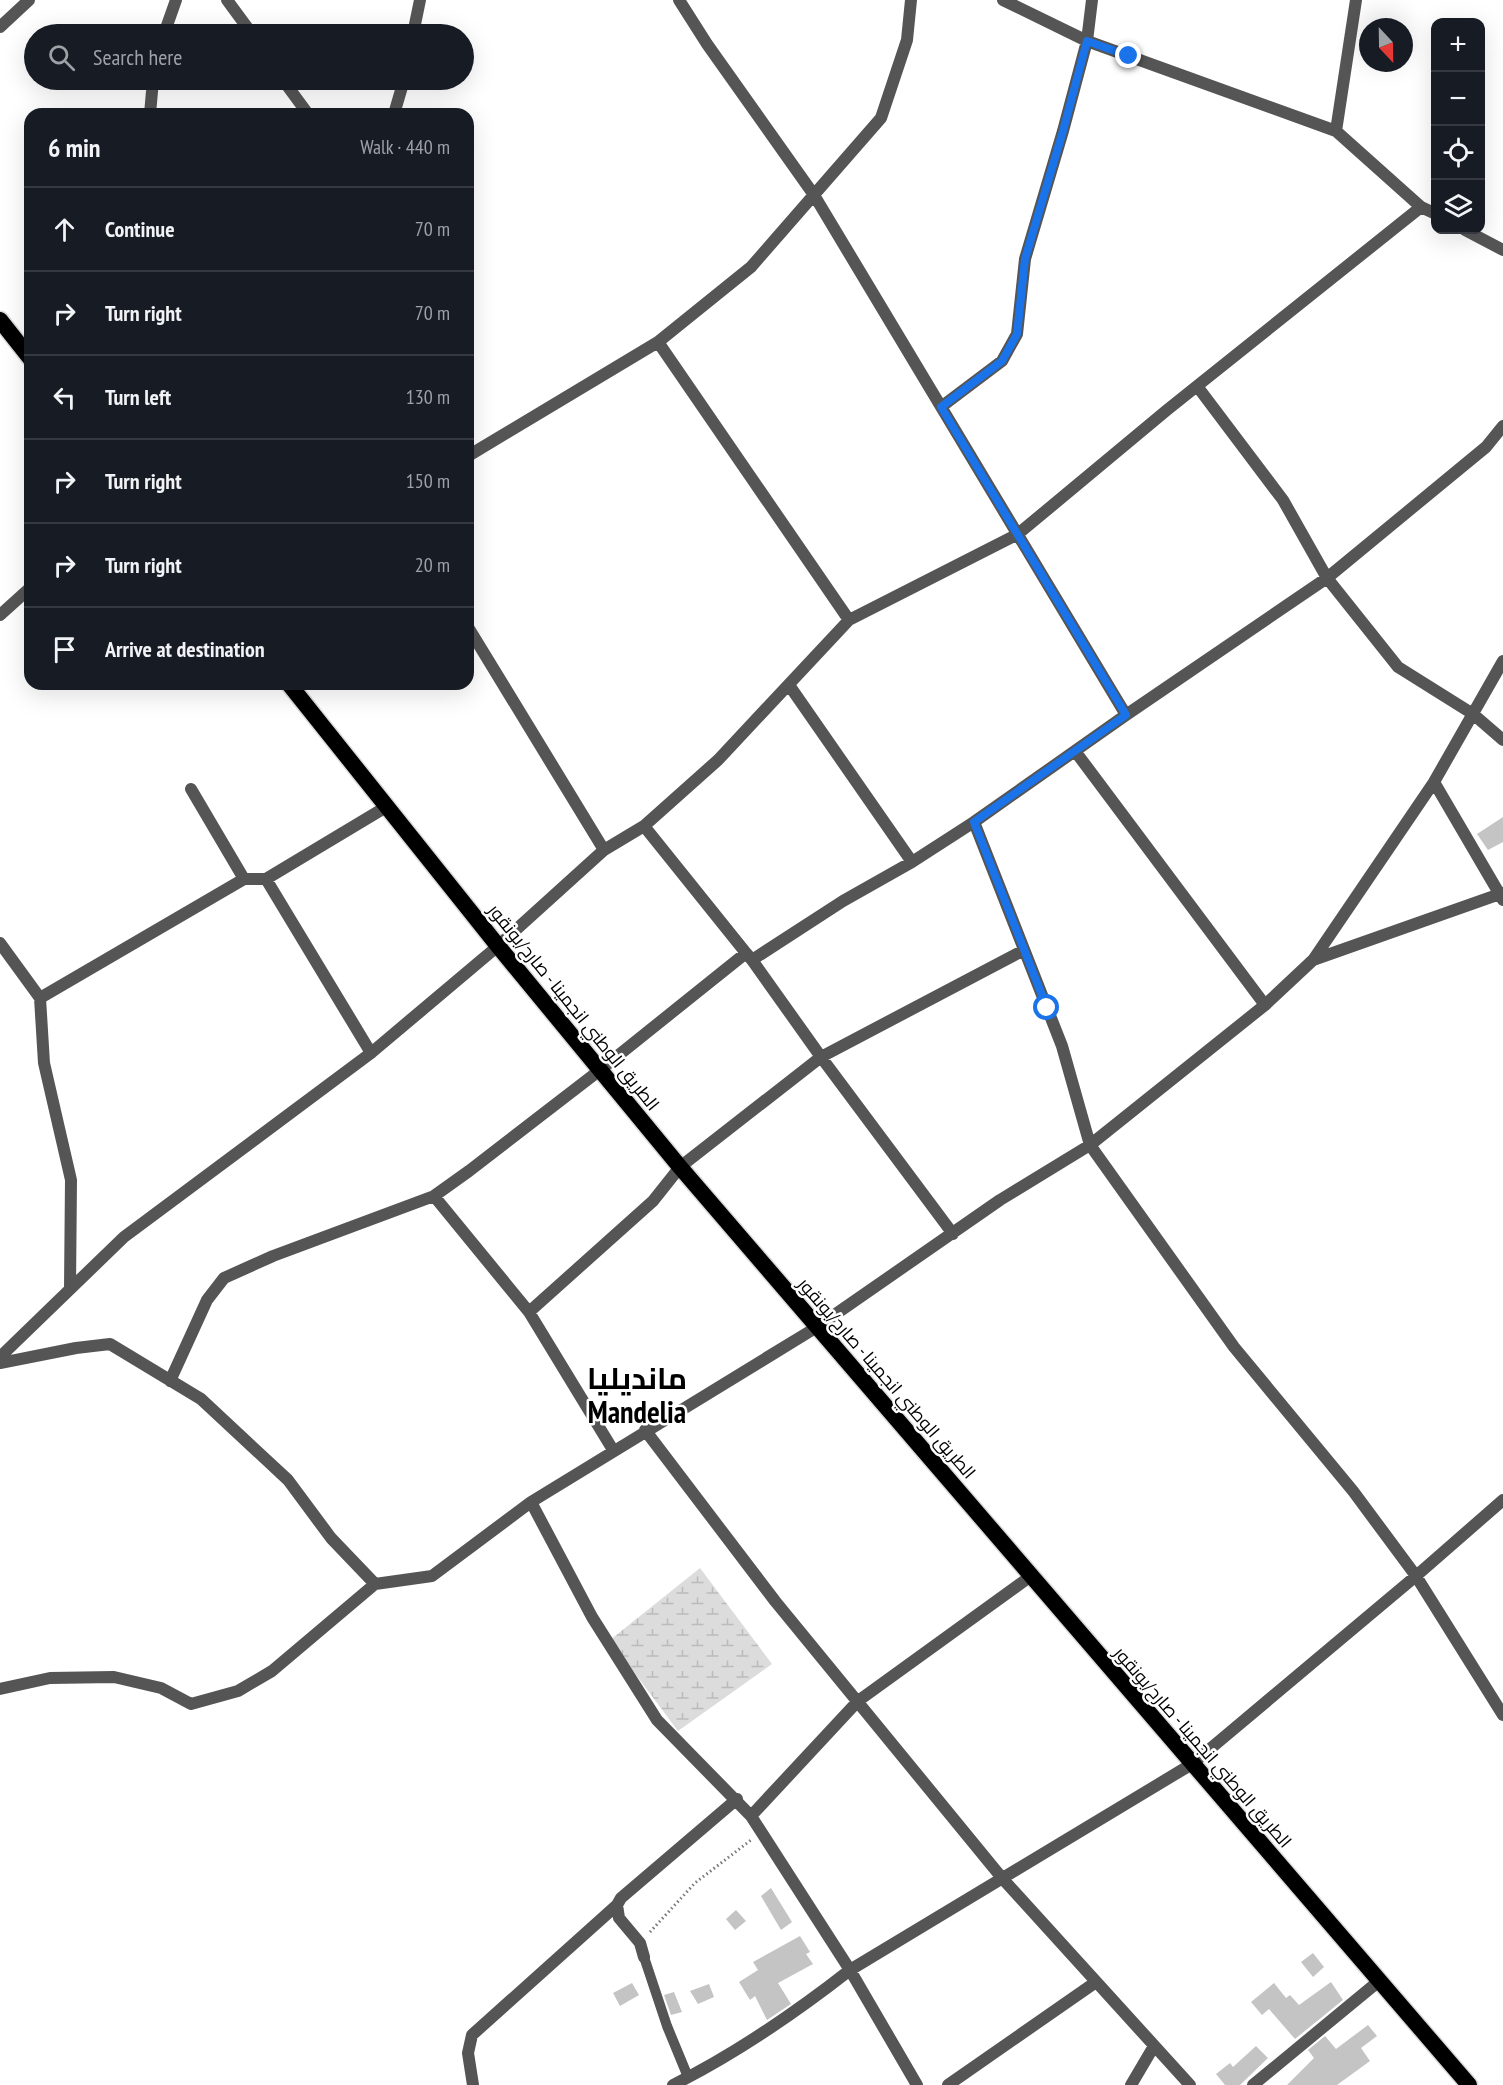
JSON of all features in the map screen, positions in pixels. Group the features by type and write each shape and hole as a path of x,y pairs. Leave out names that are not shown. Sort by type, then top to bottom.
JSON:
{"highway":[{"path":"0,320 24,350"},
{"name":"الطريق الوطني انجمينا - صارح/بونقور","path":"294,690 498,946 680,1167 1469,2085"}],"street":[{"path":"0,27 28,0"},
{"path":"168,24 176,0"},
{"path":"227,0 245,24"},
{"path":"415,24 420,0"},
{"path":"680,0 707,44 814,195 1126,715"},
{"path":"474,452 658,342 751,267 881,118 907,40 911,0"},
{"path":"1003,0 1087,41 1336,131 1421,207 1431,212"},
{"path":"941,407 1002,361 1017,334 1025,259 1087,41 1092,0"},
{"path":"1336,131 1356,0"},
{"path":"151,108 152,90"},
{"path":"290,90 304,108"},
{"path":"396,108 402,90"},
{"path":"0,1357 124,1237 371,1053 498,946 604,850 644,826 718,760 849,620 1018,534 1197,386 1421,207"},
{"path":"1473,234 1503,250"},
{"path":"658,342 849,620"},
{"path":"1197,386 1283,500 1328,578 1398,667 1473,714 1503,740"},
{"path":"170,1381 207,1300 224,1278 273,1256 434,1196 749,957 912,862 974,822 1126,715 1328,578 1486,447 1503,426"},
{"path":"0,615 24,593"},
{"path":"474,637 604,850"},
{"path":"0,1689 50,1678 114,1677 161,1688 191,1704 238,1691 272,1671 375,1584 432,1576 531,1502 817,1327 1000,1200 1090,1145 1265,1005 1313,960 1434,782 1503,662"},
{"path":"789,685 912,862"},
{"path":"1075,751 1265,1005"},
{"path":"1313,960 1502,896 1434,782"},
{"path":"191,789 244,879"},
{"path":"40,998 244,879 266,879 386,807"},
{"path":"974,822 1062,1046 1090,1145 1234,1347 1353,1491 1416,1576 1503,1715"},
{"path":"644,826 749,957 953,1234"},
{"path":"266,879 371,1053"},
{"path":"0,944 40,998 44,1063 71,1180 70,1288"},
{"path":"529,1312 653,1201 680,1167 821,1057 1024,950"},
{"path":"434,1196 529,1312 613,1450"},
{"path":"0,1363 76,1348 110,1344 201,1399 288,1480 331,1538 375,1584"},
{"path":"645,1431 775,1601 1002,1878 1190,2085"},
{"path":"673,2085 791,2013 850,1970 1192,1764 1503,1500"},
{"path":"531,1502 592,1617 657,1720 737,1799 751,1816 850,1970 917,2085"},
{"path":"751,1816 858,1701 1031,1576"},
{"path":"473,2085 468,2053 472,2035 617,1905 621,1898 737,1799"},
{"path":"617,1905 620,1918 640,1943 644,1957"},
{"path":"1252,2085 1379,1981"},
{"path":"948,2085 1096,1982"},
{"path":"1131,2085 1154,2046"}],"lane":[{"path":"644,1957 666,2026 688,2077"}],"path":[{"path":"640,1943 695,1883 762,1832"}],"green space":[{"path":"700,1568 772,1664 678,1731 610,1640"}],"building":[{"path":"1503,817 1503,842 1488,850 1477,834"},
{"path":"771,1888 792,1922 781,1930 761,1896"},
{"path":"736,1910 746,1921 735,1930 726,1919"},
{"path":"800,1936 810,1952 806,1954 813,1964 778,1983 791,2004 767,2020 755,1996 750,2000 739,1982 758,1970 753,1962"},
{"path":"1313,1953 1324,1967 1313,1977 1301,1962"},
{"path":"1331,1982 1343,2000 1295,2039 1269,2009 1262,2015 1251,2002 1274,1983 1286,1998 1290,1995 1299,2005"},
{"path":"632,1983 639,1995 620,2006 613,1993"},
{"path":"709,1984 714,1997 698,2004 690,1991"},
{"path":"674,1992 682,2012 671,2015 664,1995"},
{"path":"1368,2025 1377,2036 1361,2048 1370,2061 1337,2085 1287,2085 1314,2058 1308,2050 1325,2036 1336,2049"},
{"path":"1256,2046 1268,2058 1240,2085 1225,2085 1216,2074 1230,2063 1233,2067"}],"district":[{"name":"مانديليا Mandelia","path":"637,1394"}],"route":[{"path":"1047,1008 974,822 1126,715 941,407 1002,361 1017,334 1025,259 1087,41 1129,56"}]}
